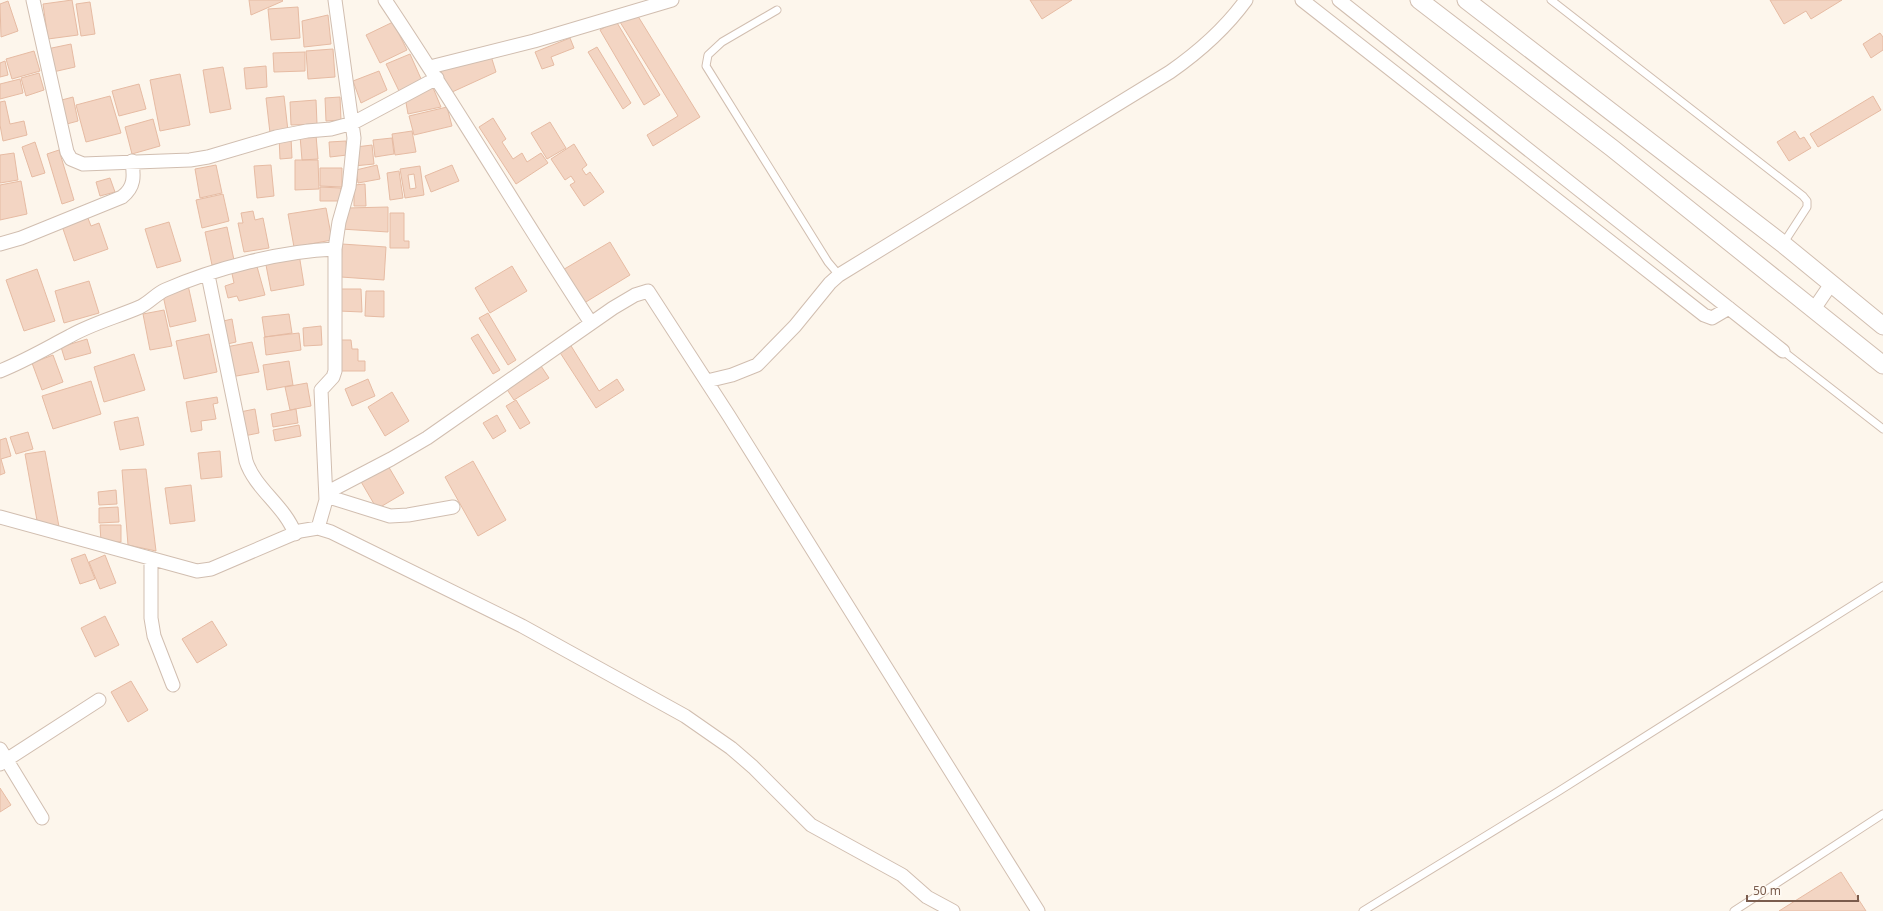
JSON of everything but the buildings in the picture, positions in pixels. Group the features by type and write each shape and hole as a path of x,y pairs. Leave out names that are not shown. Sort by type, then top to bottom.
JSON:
{"street":[{"path":"33,0 67,152 71,158 83,164 132,161 174,161 202,158 276,137 331,129 353,123 434,72 534,42 642,4 672,0"},
{"path":"318,528 326,495 321,395 324,385 333,378 335,371 335,249 339,222 349,187 354,138 335,0"},
{"path":"385,0 434,72 529,228 591,323"},
{"path":"707,381 732,375 757,365 776,348 830,283 840,275 1170,72 1199,52 1213,39 1226,26 1246,0"},
{"path":"1302,0 1704,315 1712,318 1729,308"},
{"path":"1339,0 1782,351"},
{"path":"1419,0 1612,148 1883,365"},
{"path":"1466,0 1784,244 1883,326"},
{"path":"0,244 21,238 122,197 130,189 134,182 132,161"},
{"path":"0,371 35,356 86,328 141,306 165,290 208,275 275,256 312,250 335,249"},
{"path":"208,275 248,467 289,521 295,534"},
{"path":"1814,310 1831,284"},
{"path":"326,495 427,438 591,323 634,295 648,291 707,381 1038,911"},
{"path":"326,495 390,516 404,516 453,507"},
{"path":"0,517 192,570 204,571 295,534 318,528 331,532 522,626 685,716 725,744 753,767 811,825 902,875 927,897 953,911"},
{"path":"151,559 151,618 154,636 173,685"},
{"path":"42,818 2,758 99,700"}],"lane":[{"path":"1552,0 1803,196 1807,201 1807,207 1784,244"},
{"path":"777,10 722,42 708,55 706,66 828,262 840,275"},
{"path":"1782,351 1883,429"},
{"path":"1363,911 1559,791 1883,586"},
{"path":"1734,911 1883,814"}]}
